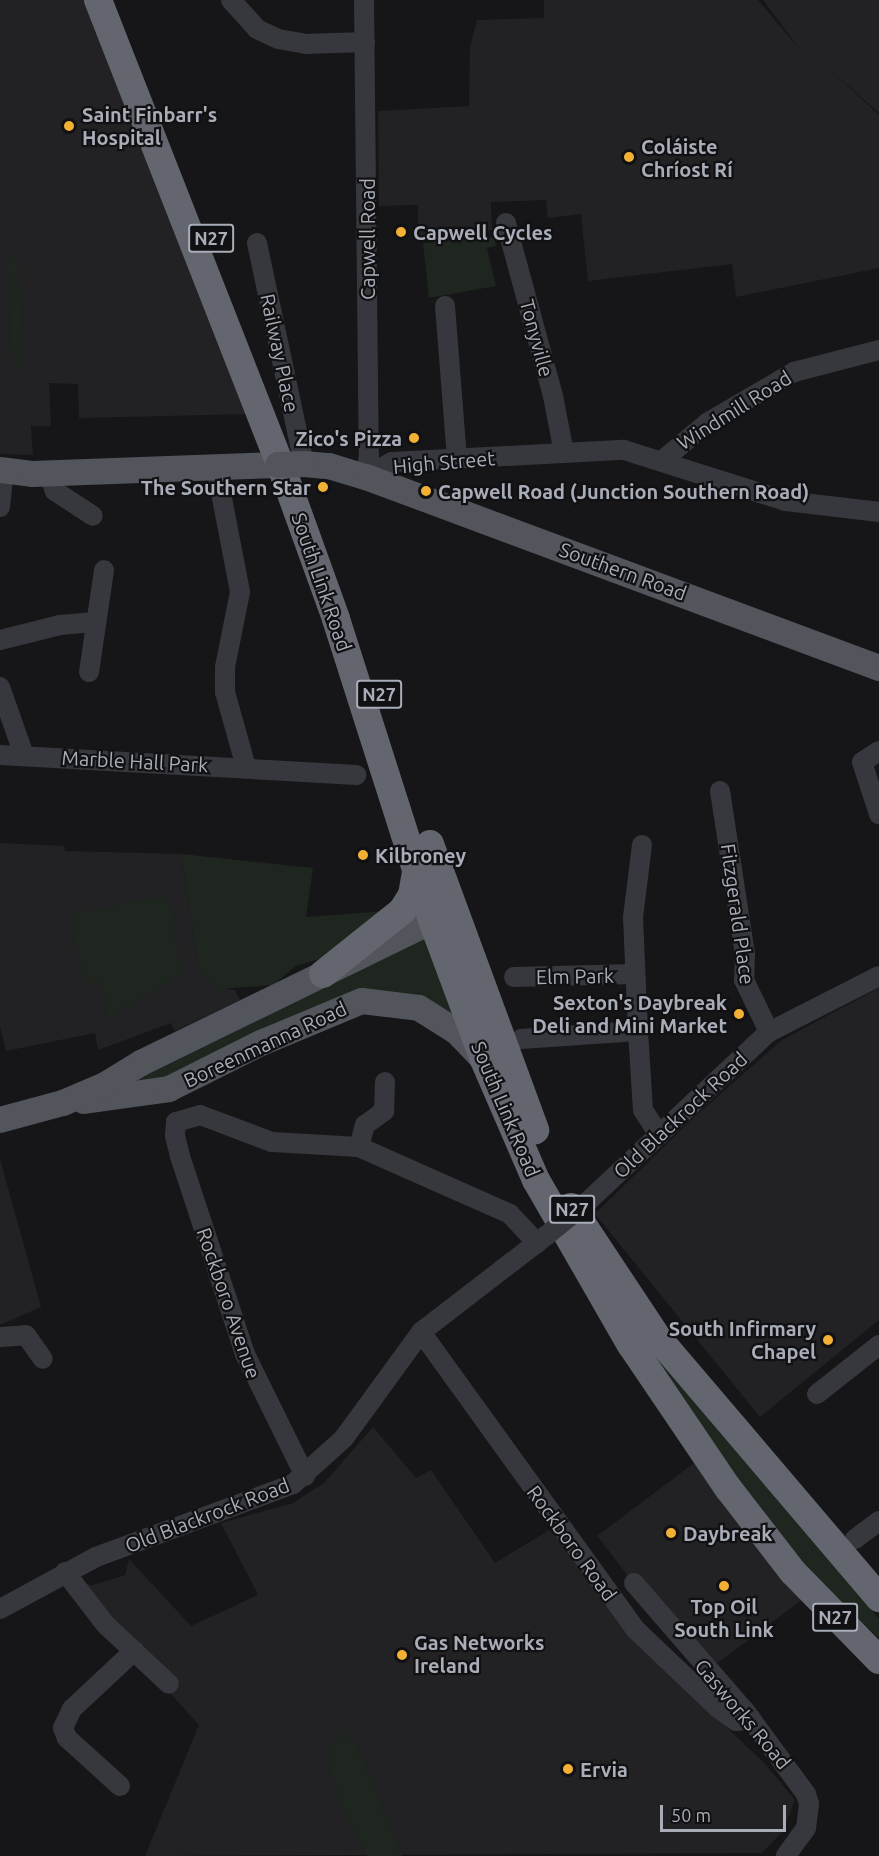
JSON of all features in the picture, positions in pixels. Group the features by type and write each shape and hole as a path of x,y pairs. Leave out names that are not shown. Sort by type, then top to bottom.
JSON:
{"highway":[{"name":"South Link Road","path":"98,0 281,467 417,867 442,916 484,1060 536,1180 631,1345 728,1488 793,1572 879,1660"},
{"name":"N27","path":"116,0 248,329 357,629 442,916 564,1198 657,1337 879,1598"},
{"name":"N27","path":"323,974 402,911 412,895 417,867"}],"main road":[{"name":"High Street","path":"2,470 49,474 216,467 329,466 366,477"},
{"name":"Southern Road","path":"366,477 879,668"},
{"name":"Boreenmanna Road","path":"63,1103 442,916"},
{"name":"Boreenmanna Road","path":"0,1120 63,1103 169,1089 261,1043 362,1001 419,1008 458,1032 484,1060"}],"street":[{"path":"231,0 257,29 278,39 305,44 365,42"},
{"name":"Capwell Road","path":"364,0 369,455 366,477"},
{"name":"Tonyville","path":"506,223 553,396 564,453"},
{"name":"Railway Place","path":"257,243 281,467"},
{"path":"445,306 457,459"},
{"name":"Windmill Road","path":"663,459 707,423 794,372 879,350"},
{"name":"High Street","path":"366,477 392,462 624,450 663,459 786,501 879,512"},
{"path":"216,467 240,592 225,667 225,692 246,766"},
{"path":"0,507 2,470"},
{"path":"49,474 55,491 93,516"},
{"path":"89,672 104,570"},
{"path":"0,639 60,625 96,622"},
{"path":"0,687 24,754"},
{"path":"879,751 862,762 879,814"},
{"name":"Marble Hall Park","path":"0,755 24,754 246,766 356,775"},
{"name":"Fitzgerald Place","path":"720,791 745,954 744,980 769,1032"},
{"path":"642,845 643,903 635,974 638,1031 644,1110 658,1135"},
{"name":"Elm Park","path":"514,977 635,974"},
{"name":"Old Blackrock Road","path":"0,1609 65,1572 210,1513 280,1491 304,1476 359,1421 421,1332 585,1204 769,1032 879,976"},
{"path":"521,1039 638,1031"},
{"path":"359,1147 365,1125 384,1111 385,1082"},
{"name":"Boreenmanna Road","path":"177,1122 200,1115 272,1142 359,1147 510,1214 542,1239"},
{"name":"Rockboro Avenue","path":"177,1122 175,1136 180,1156 245,1354 304,1476"},
{"name":"Rockboro Road","path":"421,1332 635,1629 718,1708 736,1721 752,1720"},
{"path":"0,1337 26,1335 43,1359"},
{"path":"817,1394 879,1345"},
{"path":"855,1539 879,1521"},
{"path":"65,1572 82,1598 134,1652 170,1684"},
{"name":"Gasworks Road","path":"634,1582 752,1720 795,1777 809,1804 806,1828 786,1856"},
{"path":"120,1786 67,1738 63,1728 72,1709 134,1652"}],"shaded area":[{"name":"Saint Finbarr's Hospital","path":"0,0 86,0 251,414 79,418 78,384 49,383 51,426 31,426 33,455 0,454"},
{"name":"Coláiste Chríost Rí","path":"544,0 758,0 802,52 763,0 879,0 879,113 827,67 879,115 879,268 736,297 732,264 588,281 581,214 548,218 546,200 491,202 492,230 418,239 418,205 379,206 378,111 469,106 470,47 477,20 544,18"},
{"path":"494,237 496,246 487,248 496,286 429,298 423,243"},
{"path":"7,251 17,260 24,370 13,362"},
{"path":"0,843 64,846 65,851 181,854 199,969 219,988 235,990 240,1000 175,1031 171,1023 98,1050 95,1033 6,1051 0,1026"},
{"path":"181,854 313,868 306,917 387,911 332,955 296,966 273,985 219,989 199,969"},
{"path":"153,898 165,898 171,905 181,974 109,1018 101,982 84,983 70,914"},
{"path":"427,935 459,1023 396,993 181,1075 139,1084 138,1079 146,1072"},
{"path":"879,988 879,1320 760,1417 595,1214 690,1121 782,1040"},
{"path":"0,1159 41,1307 0,1325"},
{"path":"645,1340 879,1619 879,1638 830,1592 779,1535 719,1455"},
{"name":"Gas Networks Ireland","path":"373,1427 416,1478 431,1470 495,1563 551,1529 714,1715 765,1764 795,1800 783,1831 762,1853 145,1856 199,1725 171,1694 180,1685 99,1610 80,1583 93,1585 125,1575 129,1559 191,1626 258,1595 221,1523 293,1503 324,1483"},
{"path":"706,1454 811,1593 702,1675 597,1536"},
{"path":"348,1729 367,1769 402,1856 367,1856 340,1804 329,1761 330,1749"}],"place":[{"name":"Saint Finbarr's Hospital","path":"69,126"},
{"name":"Coláiste Chríost Rí","path":"629,157"},
{"name":"Capwell Cycles","path":"401,232"},
{"name":"Zico's Pizza","path":"414,438"},
{"name":"The Southern Star","path":"323,487"},
{"name":"Capwell Road (Junction Southern Road)","path":"426,491"},
{"name":"Kilbroney","path":"363,855"},
{"name":"Sexton's Daybreak Deli and Mini Market","path":"739,1014"},
{"name":"South Infirmary Chapel","path":"828,1340"},
{"name":"Daybreak","path":"671,1533"},
{"name":"Top Oil South Link","path":"724,1586"},
{"name":"Gas Networks Ireland","path":"402,1655"},
{"name":"Ervia","path":"568,1769"}]}
